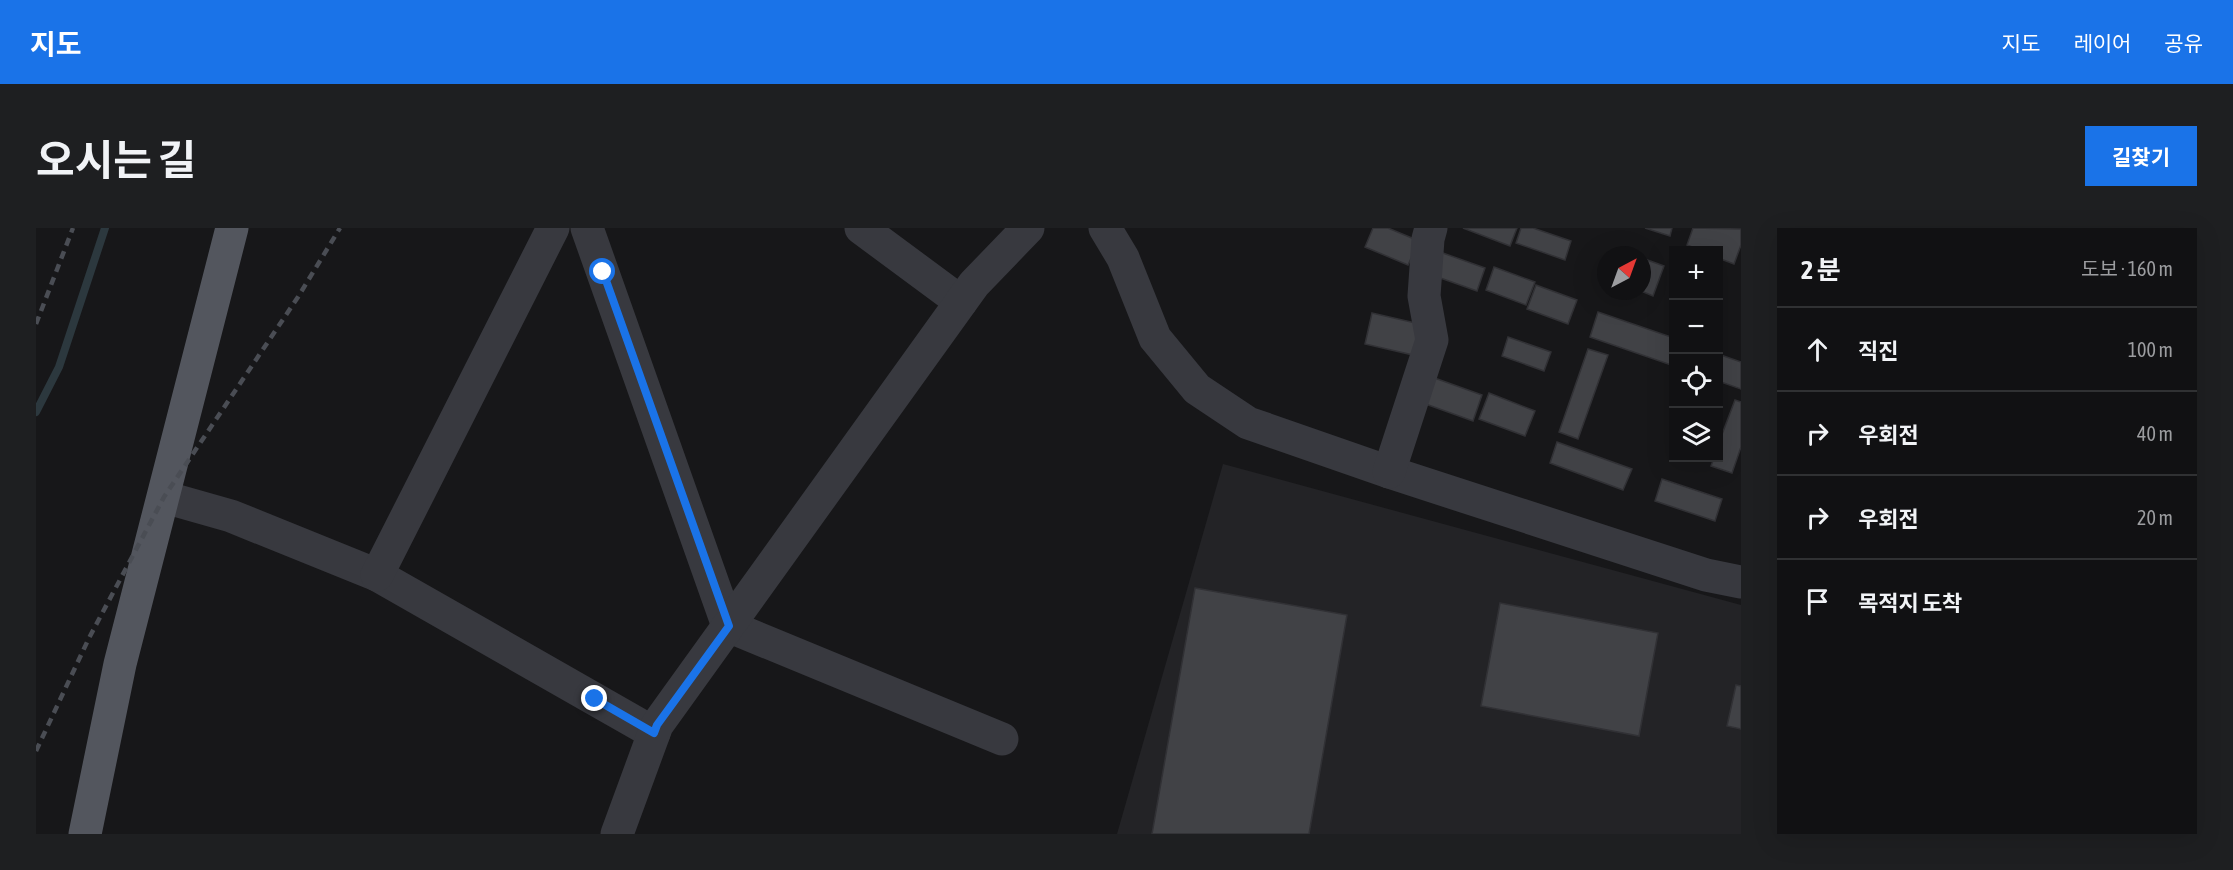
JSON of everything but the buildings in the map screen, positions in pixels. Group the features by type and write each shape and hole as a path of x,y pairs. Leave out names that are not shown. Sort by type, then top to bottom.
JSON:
{"main road":[{"path":"85,834 120,664 232,228"}],"street":[{"path":"376,575 553,228"},
{"path":"587,228 729,626 1002,739"},
{"path":"861,228 961,302"},
{"path":"617,834 657,725 974,284 1028,228"},
{"path":"1105,228 1124,258 1155,338 1197,389 1248,423 1389,472 1706,575 1741,582"},
{"path":"1389,472 1431,340 1424,296 1428,239 1431,228"},
{"path":"164,497 231,516 376,575 654,733"}],"shaded area":[{"path":"1223,464 1741,605 1741,834 1117,834"}],"waterway":[{"path":"36,412 59,367 105,228"}],"railway":[{"path":"36,324 73,228"},
{"path":"36,751 89,638 164,497 298,297 340,228"}],"route":[{"path":"595,699 654,733 657,725 729,626 603,272"}]}
